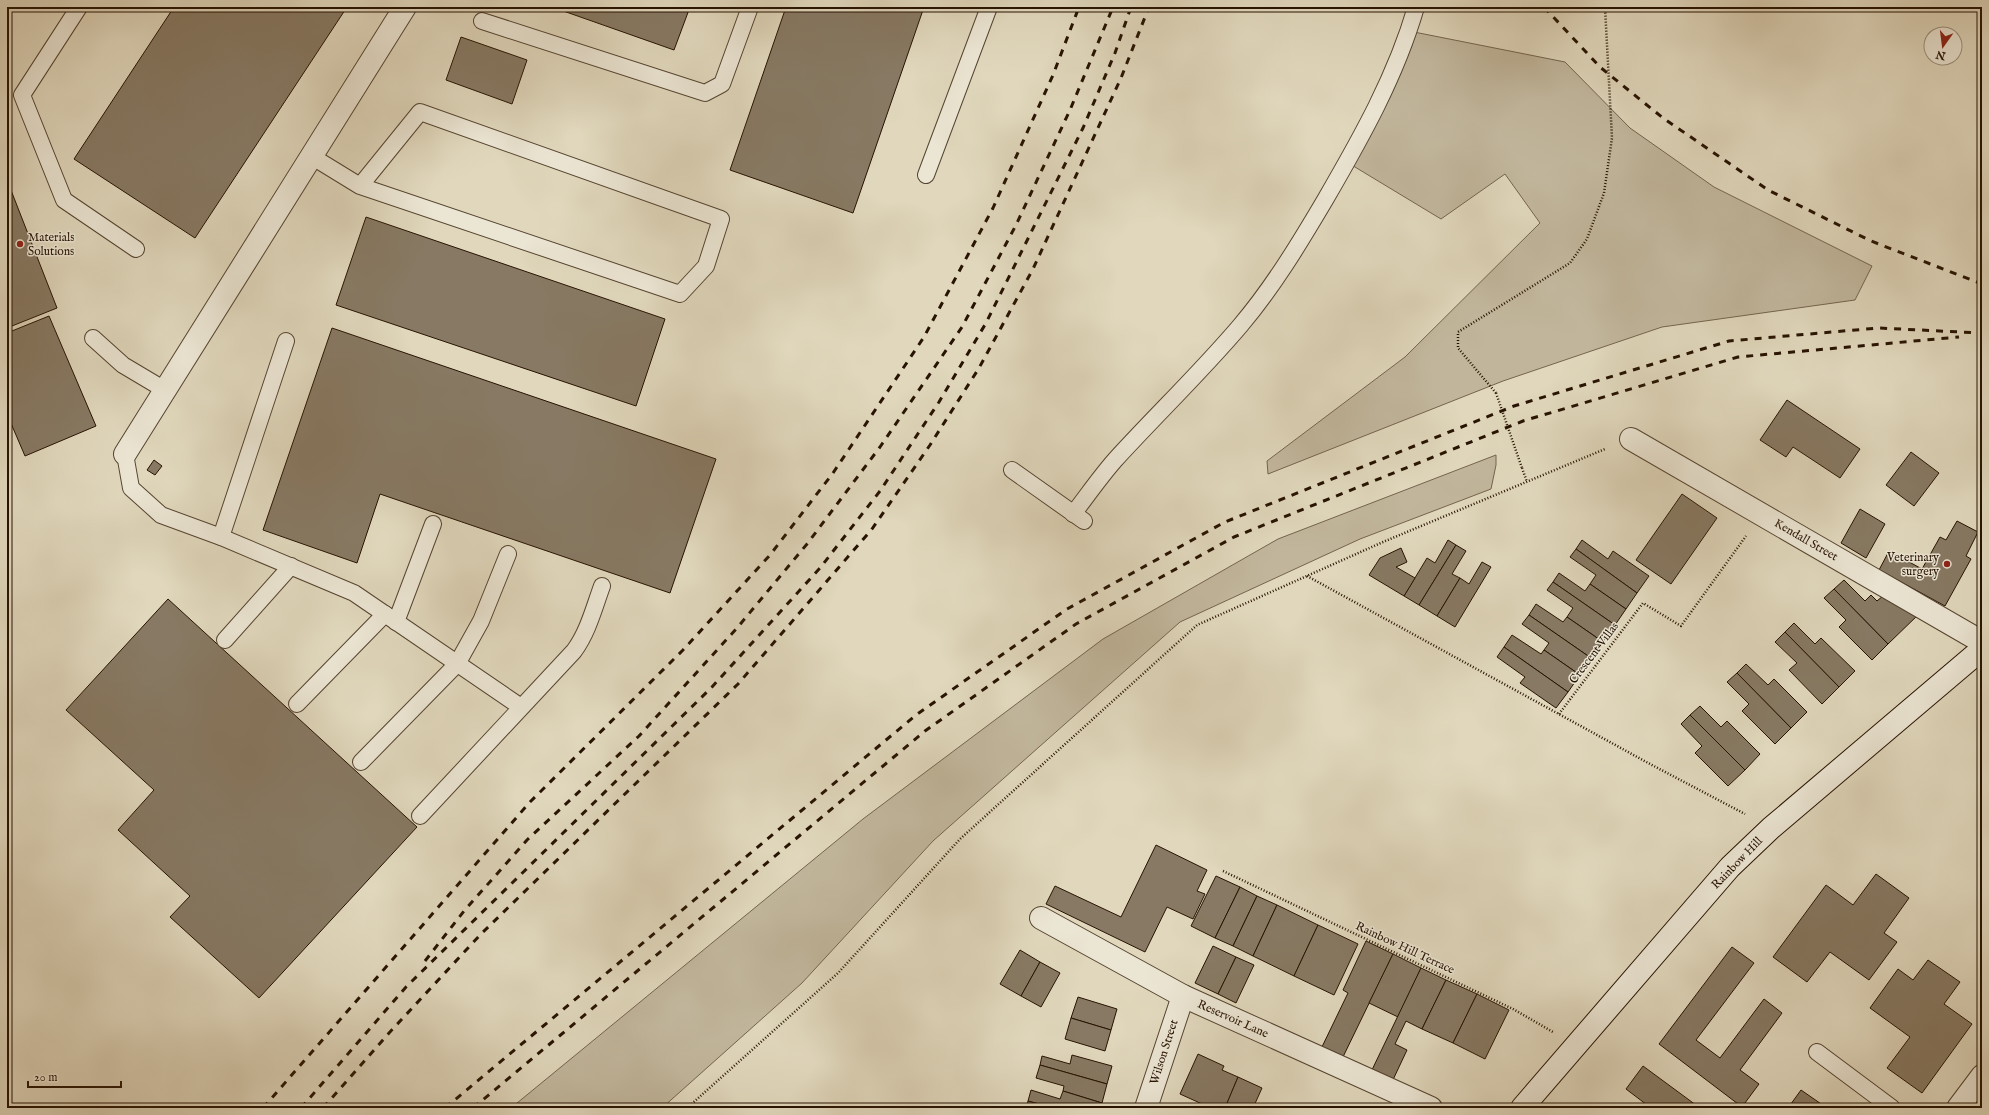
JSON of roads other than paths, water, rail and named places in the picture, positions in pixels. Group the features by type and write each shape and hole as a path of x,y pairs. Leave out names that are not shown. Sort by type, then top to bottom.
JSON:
{"street":[{"path":"126,454 405,7"},
{"name":"Kendall Street","path":"1630,439 1982,642"},
{"name":"Rainbow Hill","path":"1522,1108 1730,867 1771,828 1982,649"},
{"name":"Reservoir Lane","path":"1041,918 1183,996 1431,1108"},
{"name":"Wilson Street","path":"1146,1108 1183,996"},
{"path":"1958,1108 1982,1076"}],"lane":[{"path":"79,7 22,95 64,200 136,249"},
{"path":"482,21 705,93 722,84 750,7"},
{"path":"926,174 989,7"},
{"path":"1012,470 1078,518 1114,460 1166,408 1241,326 1288,263 1336,182 1383,94 1409,32 1416,7"},
{"path":"311,156 360,186 680,294 706,266 721,219 420,112 360,186"},
{"path":"93,338 123,365 165,390"},
{"path":"221,537 286,341"},
{"path":"126,454 131,488 161,515 221,537 354,593 522,707"},
{"path":"297,704 390,618 433,524"},
{"path":"361,762 458,664 481,621 508,554"},
{"path":"225,640 291,566"},
{"path":"420,816 581,642 602,586"},
{"path":"1817,1052 1892,1108"}],"railway":[{"path":"263,1108 530,802 683,650 770,555 833,473 924,337 993,208 1053,75 1079,7"},
{"path":"425,961 464,911 527,840 639,736 737,628 807,544 880,447 962,327 1016,225 1070,110 1113,7"},
{"path":"301,1108 406,987 712,687 820,568 880,491 939,402 986,323 1083,128 1115,53 1131,7"},
{"path":"323,1108 389,1033 481,934 738,684 872,529 930,445 979,368 1033,269 1121,78 1149,7"},
{"path":"1544,7 1600,67 1663,118 1768,190 1871,241 1982,284"},
{"path":"445,1108 916,715 1067,609 1225,522 1514,406 1729,341 1878,328 1982,333"},
{"path":"473,1108 925,731 1076,624 1234,537 1523,421 1738,357 1959,337"}],"place":[{"name":"Materials Solutions","path":"20,244"},
{"name":"Veterinary surgery","path":"1947,564"}]}
